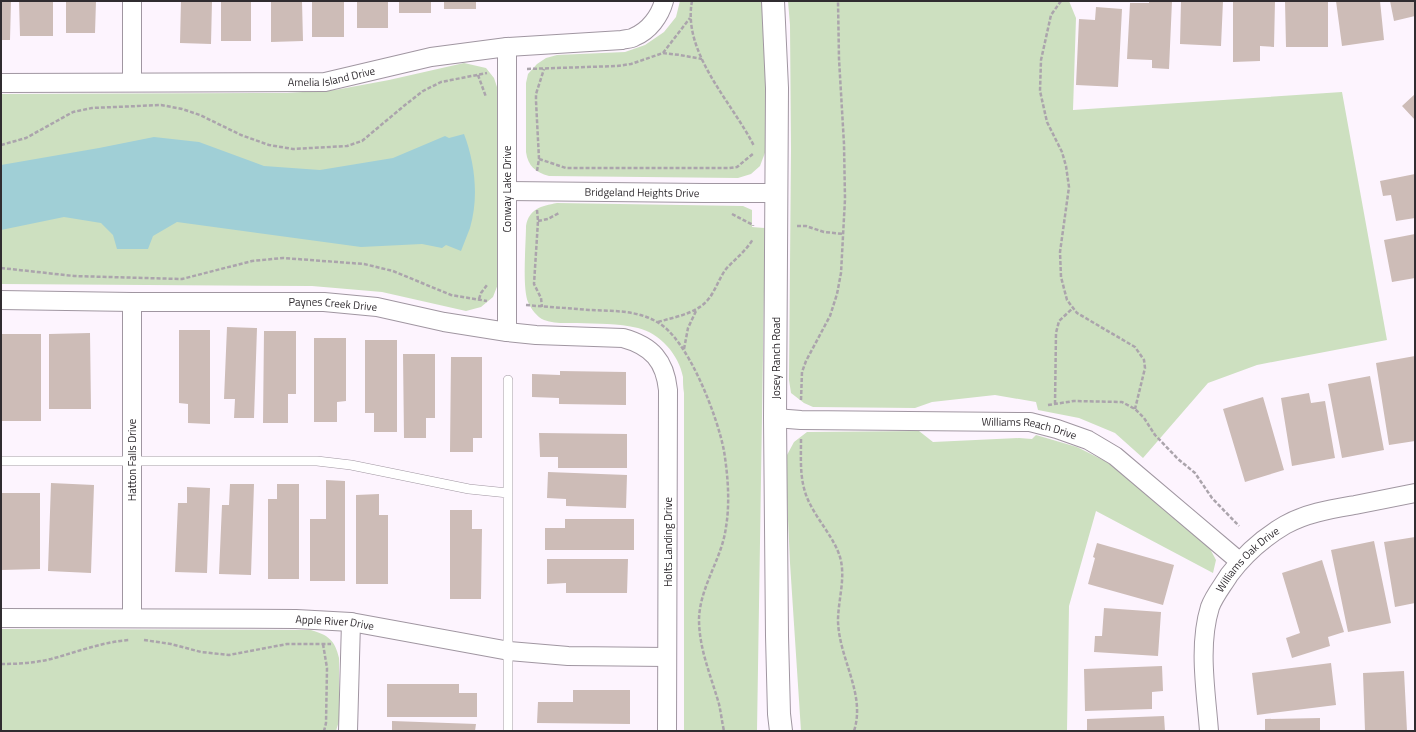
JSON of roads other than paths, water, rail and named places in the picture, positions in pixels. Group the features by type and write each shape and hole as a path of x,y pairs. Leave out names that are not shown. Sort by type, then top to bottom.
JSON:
{"street":[{"path":"132,1 132,82"},
{"name":"Amelia Island Drive","path":"1,83 325,82 431,57 507,47 634,38 654,23 662,10 664,1"},
{"name":"Josey Ranch Road","path":"773,1 778,88 775,418 776,628 779,725"},
{"name":"Conway Lake Drive","path":"507,47 507,332"},
{"name":"Bridgeland Heights Drive","path":"507,191 777,193"},
{"name":"Paynes Creek Drive","path":"1,300 324,302 377,307 444,322 507,332 536,335 623,338 637,341 656,356"},
{"name":"Hatton Falls Drive","path":"132,302 132,618"},
{"name":"Holts Landing Drive","path":"656,356 665,375 668,390 667,731"},
{"name":"Williams Reach Drive","path":"775,418 801,420 1030,422 1057,429 1088,440 1115,456 1239,561"},
{"name":"Williams Oak Drive","path":"1209,731 1204,670 1205,636 1211,606 1222,585 1239,561 1263,540 1286,525 1307,516 1333,509 1415,493"},
{"name":"Apple River Drive","path":"1,618 296,619 350,622 509,651 568,656 667,657"},
{"path":"348,731 350,622"}],"lane":[{"path":"508,380 508,731"},
{"path":"1,461 317,461 351,465 469,489 508,493"}],"water":[{"path":"464,134 471,157 475,192 473,216 461,251 446,245 442,248 422,244 361,247 177,222 153,236 148,249 117,249 113,235 101,223 64,217 1,230 1,165 154,137 199,142 264,166 320,170 393,158 445,136 449,138"}]}
